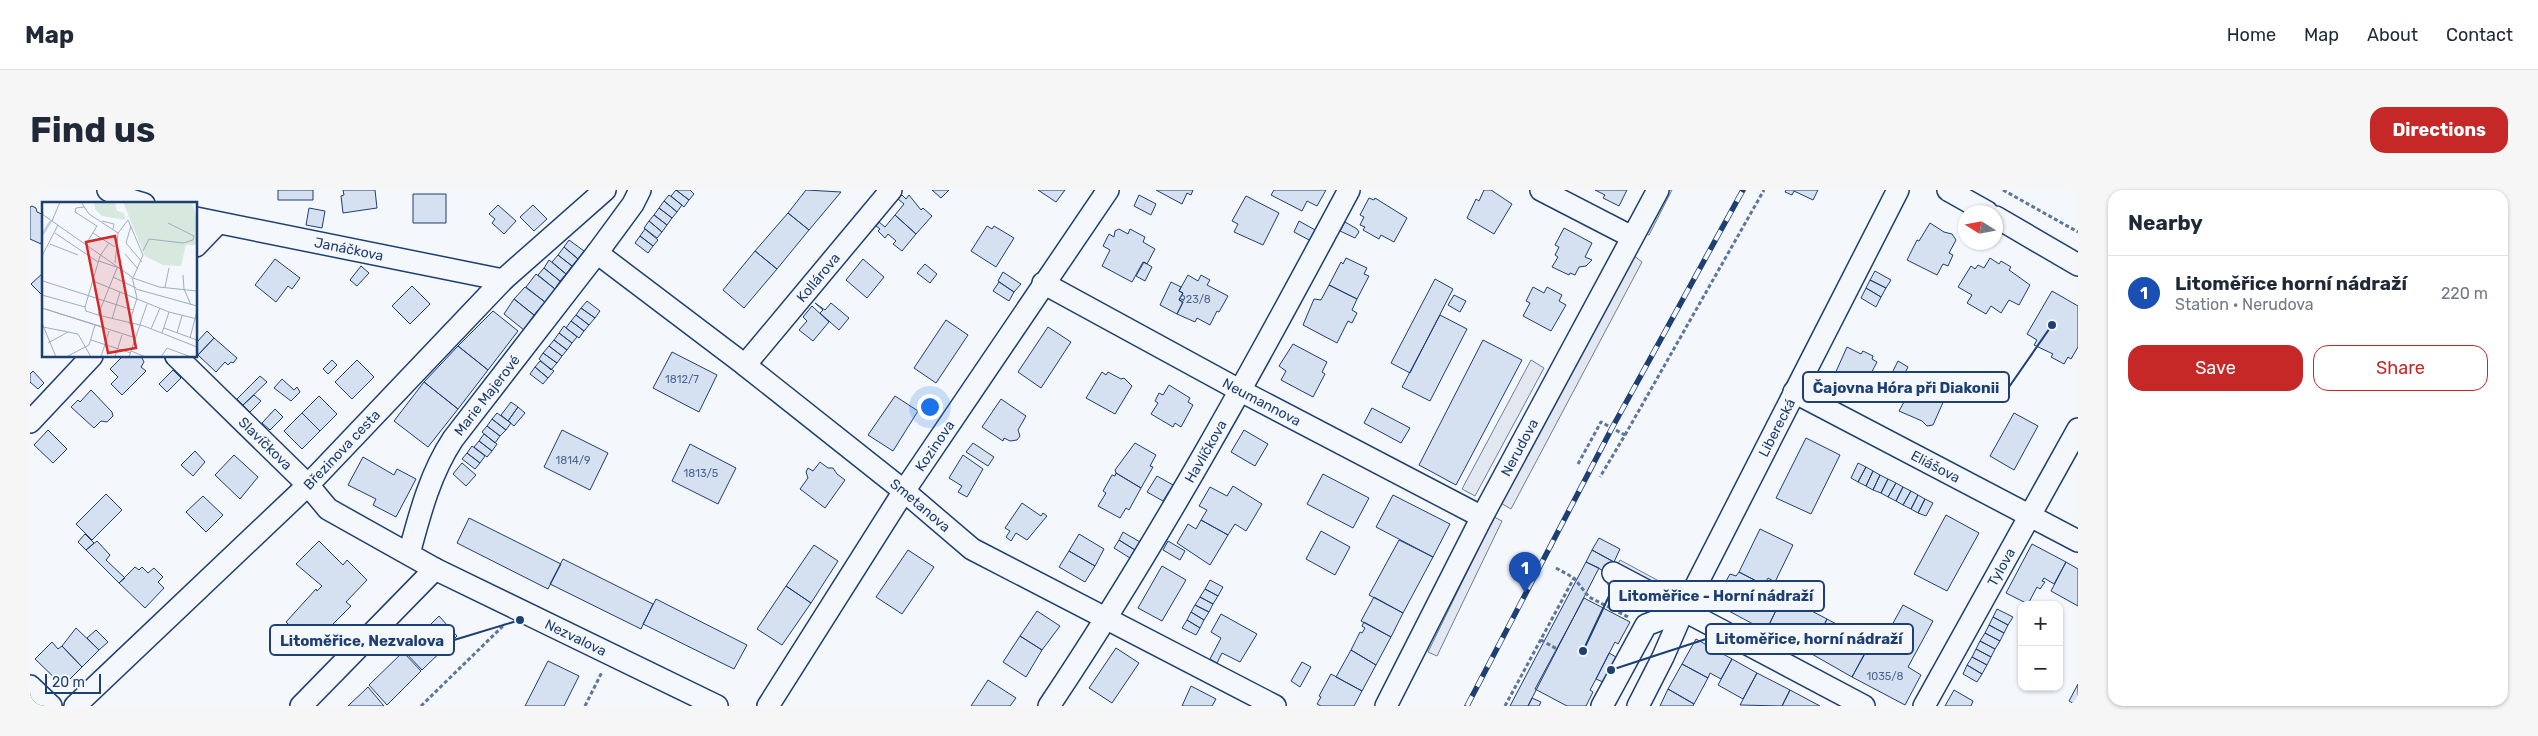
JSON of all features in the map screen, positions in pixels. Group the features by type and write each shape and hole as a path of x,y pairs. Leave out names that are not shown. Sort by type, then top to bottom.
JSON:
{"street":[{"path":"108,190 137,202"},
{"name":"Březinova cesta","path":"75,706 308,485 503,280 605,190"},
{"name":"Marie Majerové","path":"409,554 430,481 439,460 470,414 597,253 633,204 640,190"},
{"name":"Kollárova","path":"745,366 891,190"},
{"name":"Kozinova","path":"768,706 904,491 1043,283 1108,190"},
{"name":"Havlíčkova","path":"1050,706 1107,620 1241,391 1349,190"},
{"path":"1541,190 1632,237"},
{"name":"Nerudova","path":"1386,706 1482,517 1658,190"},
{"name":"Liberecká","path":"1638,706 1663,658 1683,611 1898,190"},
{"path":"1948,190 1975,205"},
{"name":"Janáčkova","path":"198,218 503,280"},
{"path":"2003,221 2078,265"},
{"path":"198,244 218,223"},
{"name":"Smetanova","path":"597,253 904,491 972,549 1275,706"},
{"name":"Neumannova","path":"1043,283 1241,391 1482,517"},
{"path":"30,422 90,358"},
{"name":"Slavíčkova","path":"178,358 308,485 328,509 435,569"},
{"name":"Eliášova","path":"1794,392 2078,541"},
{"name":"Tylova","path":"1924,706 2078,429"},
{"path":"301,706 435,569"},
{"name":"Nezvalova","path":"435,569 717,706"},
{"path":"1613,574 1864,706"},
{"path":"1602,706 1646,625 1683,611"},
{"path":"30,686 51,706"}],"path":[{"path":"1600,477 1764,190"},
{"path":"2003,190 2078,232"},
{"path":"1578,464 1601,422 1625,435"},
{"path":"1556,568 1574,578 1589,597 1634,620"},
{"path":"1505,706 1574,578"},
{"path":"421,706 520,610"},
{"path":"1541,640 1557,648"},
{"path":"585,706 612,654"}],"shaded area":[{"path":"1664,190 1672,190 1649,235 1643,232"},
{"path":"1629,252 1642,262 1511,509 1499,502"},
{"path":"1531,360 1544,368 1475,496 1462,489"},
{"path":"1494,517 1502,521 1437,656 1428,652"},
{"path":"1620,560 1670,587 1657,611 1607,584"}],"building":[{"path":"278,190 313,190 313,200 278,200"},
{"path":"343,190 375,190 377,208 343,213 341,196 344,195"},
{"path":"676,190 690,190 694,194 689,200"},
{"path":"676,190 689,200 684,207 671,196"},
{"path":"806,190 841,192 809,230 788,213"},
{"path":"932,190 949,190 941,198"},
{"path":"1038,190 1065,190 1056,202"},
{"path":"1156,190 1193,190 1191,195 1187,193 1182,204"},
{"path":"1274,190 1326,190 1317,206 1307,201 1302,211 1271,195"},
{"path":"1484,190 1491,190 1512,204 1494,234 1467,218 1476,199 1479,201"},
{"path":"1595,190 1627,190 1619,206 1603,198 1605,195"},
{"path":"1786,190 1818,190 1813,200 1794,191 1792,195 1785,192"},
{"path":"413,194 446,194 446,223 413,223"},
{"path":"669,195 682,205 677,212 664,201"},
{"path":"902,195 906,199 909,195 921,210 923,208 932,216 916,234 895,215 904,204 898,199"},
{"path":"1139,195 1156,204 1151,215 1134,206"},
{"path":"1246,196 1279,213 1263,245 1234,232 1238,224 1232,221"},
{"path":"1369,198 1374,200 1375,198 1407,218 1394,242 1381,235 1379,239 1363,230 1365,227 1360,225 1364,217 1360,215"},
{"path":"664,201 677,212 672,218 659,208"},
{"path":"498,205 516,221 504,234 492,223 495,219 489,214"},
{"path":"533,205 547,219 534,231 520,217"},
{"path":"30,207 36,208 37,212 42,214 41,244 30,239"},
{"path":"309,208 325,211 322,228 306,225"},
{"path":"659,208 672,218 667,225 654,215"},
{"path":"788,213 809,230 777,269 755,251"},
{"path":"654,215 667,225 662,232 649,221"},
{"path":"895,215 916,234 902,251 893,244 896,241 888,234 885,238 876,226 879,222 885,227"},
{"path":"649,221 662,232 657,238 644,228"},
{"path":"1299,221 1317,231 1311,241 1294,232"},
{"path":"1345,222 1359,232 1355,238 1340,231"},
{"path":"1930,223 1944,232 1952,234 1956,240 1949,253 1953,255 1948,266 1943,264 1937,275 1907,260 1917,240 1919,241"},
{"path":"987,226 992,229 994,226 1014,238 996,267 971,251"},
{"path":"1564,228 1592,243 1585,257 1592,260 1586,266 1579,267 1575,275 1570,273 1569,275 1552,267 1558,257 1555,255 1559,247 1555,245"},
{"path":"645,229 658,240 653,246 640,236"},
{"path":"1119,229 1128,234 1130,229 1145,237 1143,242 1155,249 1147,264 1143,262 1132,282 1102,266 1110,250 1103,246 1109,234 1114,237 1115,231"},
{"path":"640,236 653,246 648,253 635,243"},
{"path":"569,240 584,251 578,259 564,247"},
{"path":"564,247 578,259 572,266 558,255"},
{"path":"755,251 777,269 744,308 723,290"},
{"path":"558,255 572,266 566,274 552,262"},
{"path":"1346,258 1367,268 1364,274 1369,276 1357,299 1329,285 1341,262 1343,264"},
{"path":"1990,258 1999,264 2001,261 2011,267 2009,270 2030,285 2019,305 2009,300 2001,313 1991,306 1986,314 1967,303 1972,295 1958,287 1971,266 1975,269 1978,265 1984,268"},
{"path":"275,259 300,278 292,289 288,286 276,302 255,285"},
{"path":"863,259 884,277 867,298 846,280"},
{"path":"549,260 566,274 560,281 544,268"},
{"path":"1144,262 1152,267 1145,281 1136,276"},
{"path":"925,264 937,274 930,283 917,273"},
{"path":"361,266 369,273 357,286 350,280"},
{"path":"544,268 560,281 555,289 538,275"},
{"path":"1875,271 1891,280 1886,288 1870,280"},
{"path":"1003,272 1021,284 1014,292 998,281"},
{"path":"42,274 42,295 31,284"},
{"path":"536,274 555,289 545,302 526,287"},
{"path":"1188,275 1198,281 1201,275 1210,280 1207,285 1228,296 1210,325 1197,318 1195,322 1177,314 1183,302 1179,300 1183,293 1179,291"},
{"path":"1435,279 1453,289 1410,373 1391,363"},
{"path":"1870,280 1886,288 1881,297 1866,288"},
{"path":"999,282 1014,292 1009,301 993,291"},
{"path":"1171,282 1181,287 1179,291 1183,293 1179,300 1183,302 1177,314 1160,305"},
{"path":"1329,285 1357,299 1352,310 1357,313 1352,323 1348,321 1337,343 1303,325 1314,299 1321,300"},
{"path":"412,286 430,304 410,324 392,306"},
{"path":"525,287 545,302 534,315 514,299"},
{"path":"1533,287 1544,293 1547,287 1562,295 1559,301 1566,305 1551,331 1523,316 1530,303 1526,301"},
{"path":"1866,288 1881,297 1876,307 1861,298"},
{"path":"2052,291 2078,306 2078,347 2071,359 2068,357 2064,364 2051,357 2053,354 2034,345 2037,340 2027,334"},
{"path":"1454,295 1466,301 1460,312 1448,305"},
{"path":"514,299 534,315 524,330 504,314"},
{"path":"587,301 600,311 595,318 581,308"},
{"path":"815,303 825,310 831,303 849,318 839,330 820,313 823,310"},
{"path":"812,306 829,322 813,341 799,330 807,321 803,317"},
{"path":"581,308 595,318 589,325 576,315"},
{"path":"493,311 518,331 488,370 458,346"},
{"path":"576,315 589,325 584,331 571,321"},
{"path":"1440,315 1467,329 1430,401 1402,387"},
{"path":"946,320 968,335 936,383 914,368"},
{"path":"571,321 584,331 579,338 566,328"},
{"path":"564,326 577,337 572,343 559,333"},
{"path":"1048,327 1071,342 1041,388 1018,372"},
{"path":"207,331 214,338 198,355 198,341"},
{"path":"559,333 572,343 567,350 554,340"},
{"path":"214,338 237,358 228,365 225,362 216,372 198,355"},
{"path":"554,340 567,350 562,356 549,346"},
{"path":"1483,340 1522,360 1456,485 1419,465"},
{"path":"1293,344 1327,362 1322,372 1325,374 1313,397 1281,380 1286,371 1279,366"},
{"path":"458,346 488,370 458,409 424,382"},
{"path":"549,346 562,356 557,363 543,353"},
{"path":"1847,347 1861,354 1863,351 1873,356 1872,359 1877,362 1863,389 1834,376"},
{"path":"672,352 717,375 699,412 653,388"},
{"path":"543,353 557,363 551,370 539,359"},
{"path":"121,358 142,358 144,362 141,367 146,371 122,395 111,384 118,377 110,369"},
{"path":"332,360 337,365 328,374 323,369"},
{"path":"357,360 374,377 352,399 335,382"},
{"path":"540,361 554,371 548,378 535,367"},
{"path":"1898,361 1908,367 1897,389 1887,383"},
{"path":"535,367 548,378 543,384 530,374"},
{"path":"173,370 181,378 167,392 159,384"},
{"path":"33,371 44,383 38,389 30,382 30,374"},
{"path":"1102,372 1106,375 1108,372 1121,379 1124,378 1132,386 1115,414 1086,398"},
{"path":"260,376 267,382 243,405 237,399"},
{"path":"282,379 294,390 297,387 300,392 291,401 274,388"},
{"path":"424,382 458,409 428,447 394,421"},
{"path":"1915,382 1945,398 1933,425 1927,426 1922,421 1899,411"},
{"path":"1169,385 1190,398 1188,402 1193,405 1181,427 1175,423 1173,427 1151,414 1158,403 1155,401 1159,393 1163,395"},
{"path":"91,390 112,412 113,416 107,422 101,421 94,428 71,407 78,400 80,402"},
{"path":"254,395 261,401 250,412 243,405"},
{"path":"319,396 337,414 320,431 302,413"},
{"path":"895,396 918,411 893,451 868,435"},
{"path":"1001,399 1026,416 1018,430 1020,436 1017,440 1010,441 1004,438 1003,441 982,427"},
{"path":"511,402 518,407 508,421 501,415"},
{"path":"518,407 525,413 514,426 508,421"},
{"path":"1372,408 1410,428 1401,443 1364,423"},
{"path":"275,409 283,417 270,430 262,423"},
{"path":"302,413 320,431 302,449 284,431"},
{"path":"497,413 511,423 506,430 492,419"},
{"path":"2014,413 2038,426 2014,470 1990,456"},
{"path":"492,419 506,430 500,436 487,426"},
{"path":"487,426 500,436 495,443 482,432"},
{"path":"48,430 67,449 53,463 34,445"},
{"path":"562,430 608,453 590,490 544,467"},
{"path":"1244,430 1268,444 1255,466 1231,452"},
{"path":"484,434 497,444 492,451 479,441"},
{"path":"1806,438 1840,455 1811,514 1776,498"},
{"path":"479,441 492,451 487,457 474,447"},
{"path":"973,443 994,457 988,466 966,452"},
{"path":"1135,443 1156,455 1150,466 1153,467 1141,488 1116,473 1115,470"},
{"path":"690,444 736,468 718,504 672,481"},
{"path":"472,446 485,456 480,463 467,453"},
{"path":"195,451 205,462 193,476 181,465"},
{"path":"467,453 480,463 475,469 462,459"},
{"path":"234,455 258,477 240,499 215,475"},
{"path":"963,455 983,469 967,497 958,492 962,486 949,478"},
{"path":"363,457 394,475 397,469 416,479 396,517 373,505 376,499 348,485"},
{"path":"820,462 828,468 833,468 845,480 825,508 800,489 808,478 806,472 808,468 813,471"},
{"path":"462,463 476,475 466,486 453,474"},
{"path":"1858,463 1866,467 1858,482 1851,478"},
{"path":"1866,467 1873,471 1866,486 1858,482"},
{"path":"1873,471 1880,475 1873,490 1866,486"},
{"path":"1116,473 1141,488 1129,510 1126,508 1120,518 1098,506 1106,493 1103,491 1112,475 1115,476"},
{"path":"1323,474 1369,498 1353,528 1307,504"},
{"path":"1880,475 1888,479 1881,493 1873,490"},
{"path":"1157,476 1173,485 1163,501 1147,492"},
{"path":"1888,479 1896,483 1888,497 1881,493"},
{"path":"1896,483 1903,487 1896,501 1888,497"},
{"path":"1233,486 1262,504 1246,531 1235,524 1228,535 1201,520 1207,510 1199,506 1210,487 1227,496"},
{"path":"1903,487 1911,491 1903,505 1896,501"},
{"path":"1911,491 1918,495 1911,509 1903,505"},
{"path":"106,494 122,510 92,540 76,524"},
{"path":"1393,495 1450,524 1433,557 1376,527"},
{"path":"1918,495 1925,499 1918,513 1911,509"},
{"path":"203,496 223,515 206,532 186,512"},
{"path":"1925,499 1933,503 1926,516 1918,513"},
{"path":"1022,503 1041,516 1043,513 1047,516 1027,540 1016,533 1011,541 1006,537 1010,531 1005,528"},
{"path":"1946,515 1979,533 1947,591 1914,574"},
{"path":"469,518 561,564 548,589 457,543"},
{"path":"1201,520 1228,535 1210,565 1177,543 1188,524 1196,529"},
{"path":"1760,529 1793,545 1775,582 1768,578 1764,585 1739,572"},
{"path":"1321,531 1350,547 1335,575 1306,559"},
{"path":"1123,532 1140,542 1135,550 1119,540"},
{"path":"85,534 94,543 86,550 78,542"},
{"path":"1079,534 1104,549 1095,566 1069,551"},
{"path":"1599,538 1620,549 1614,562 1592,550"},
{"path":"1119,540 1135,550 1130,558 1114,548"},
{"path":"1399,540 1433,557 1403,613 1369,595"},
{"path":"97,541 110,555 106,560 125,578 119,583 86,550"},
{"path":"319,541 343,565 347,560 367,580 346,602 351,606 311,646 286,622 316,589 317,591 322,586 296,564"},
{"path":"1168,541 1185,551 1180,560 1163,550"},
{"path":"2032,544 2066,562 2054,584 2044,578 2042,581 2045,582 2040,589 2037,587 2030,601 2022,601 2006,593"},
{"path":"814,545 838,561 811,603 786,586"},
{"path":"908,550 934,567 902,614 876,597"},
{"path":"1592,550 1614,562 1608,573 1586,562"},
{"path":"1069,551 1095,566 1085,582 1059,567"},
{"path":"563,559 653,604 641,629 550,584"},
{"path":"1586,562 1599,568 1528,706 1510,706"},
{"path":"2066,562 2078,569 2078,606 2051,591"},
{"path":"1162,566 1186,580 1162,621 1138,608"},
{"path":"135,567 139,570 142,567 148,573 154,568 163,577 158,582 164,588 145,608 119,583"},
{"path":"1739,572 1764,585 1762,590 1781,600 1766,631 1714,603 1730,574 1736,576"},
{"path":"1210,580 1223,587 1218,596 1205,589"},
{"path":"786,586 811,603 782,645 757,629"},
{"path":"1205,589 1218,596 1213,604 1200,597"},
{"path":"1783,596 1827,619 1810,653 1766,631"},
{"path":"1200,597 1213,604 1209,612 1195,605"},
{"path":"1374,597 1403,613 1391,637 1361,621"},
{"path":"1584,598 1630,622 1618,644 1615,642 1590,690 1593,692 1586,706 1567,706 1535,689"},
{"path":"656,599 747,645 734,669 643,624"},
{"path":"1195,605 1209,612 1204,620 1191,612"},
{"path":"1903,605 1933,621 1908,667 1921,675 1905,705 1852,677 1868,647 1883,654 1887,648 1881,645"},
{"path":"1997,609 2013,617 2008,625 1993,617"},
{"path":"1037,611 1060,626 1042,650 1020,636"},
{"path":"1191,612 1204,620 1200,628 1187,620"},
{"path":"1221,614 1257,634 1240,662 1222,653 1217,663 1210,659 1221,638 1211,632"},
{"path":"439,616 457,636 422,670 404,651"},
{"path":"1993,617 2008,625 2004,633 1989,625"},
{"path":"1827,619 1871,643 1852,677 1810,653"},
{"path":"1187,620 1200,628 1196,635 1182,628"},
{"path":"1364,622 1391,637 1376,665 1351,650 1360,632 1362,633 1365,628 1362,626"},
{"path":"1989,625 2004,633 2000,641 1985,633"},
{"path":"76,628 99,650 82,667 62,646"},
{"path":"96,630 108,642 99,650 87,638"},
{"path":"1985,633 2000,641 1995,649 1980,641"},
{"path":"1020,636 1042,650 1026,677 1003,662"},
{"path":"1696,639 1732,659 1721,679 1710,673 1708,678 1682,664"},
{"path":"1980,641 1995,649 1991,657 1976,649"},
{"path":"52,642 58,649 62,646 82,667 63,686 35,659"},
{"path":"1116,648 1139,663 1112,703 1089,688"},
{"path":"1976,649 1991,657 1987,665 1972,657"},
{"path":"1351,650 1376,665 1362,691 1336,677"},
{"path":"403,652 421,671 387,705 369,685"},
{"path":"1609,653 1616,657 1603,682 1596,679"},
{"path":"1972,657 1987,665 1982,674 1967,665"},
{"path":"1732,659 1757,673 1743,699 1718,685"},
{"path":"548,661 579,676 564,706 525,706"},
{"path":"1302,662 1311,667 1300,687 1291,681"},
{"path":"1682,664 1708,678 1694,704 1668,689"},
{"path":"1967,665 1982,674 1977,682 1963,674"},
{"path":"1757,673 1790,690 1782,706 1740,705"},
{"path":"1331,674 1362,691 1354,706 1321,706 1317,704 1321,697 1319,696"},
{"path":"988,680 1016,698 1010,706 971,706"},
{"path":"2078,684 2078,706 2069,701"},
{"path":"1191,686 1216,699 1212,706 1182,706"},
{"path":"368,687 384,706 348,706"},
{"path":"1668,689 1694,704 1693,706 1660,706"},
{"path":"1790,690 1820,706 1782,706"},
{"path":"1954,690 1973,701 1971,706 1945,706"},
{"path":"1532,698 1541,702 1539,706 1528,706"}],"railway":[{"path":"1467,706 1612,428 1743,190"}],"place":[{"name":"Čajovna Hóra při Diakonii","path":"2052,325"},
{"name":"Litoměřice horní nádraží","path":"1525,593"},
{"name":"Litoměřice, Nezvalova","path":"520,620"},
{"name":"Litoměřice - Horní nádraží","path":"1583,651"},
{"name":"Litoměřice, horní nádraží","path":"1611,670"}]}
